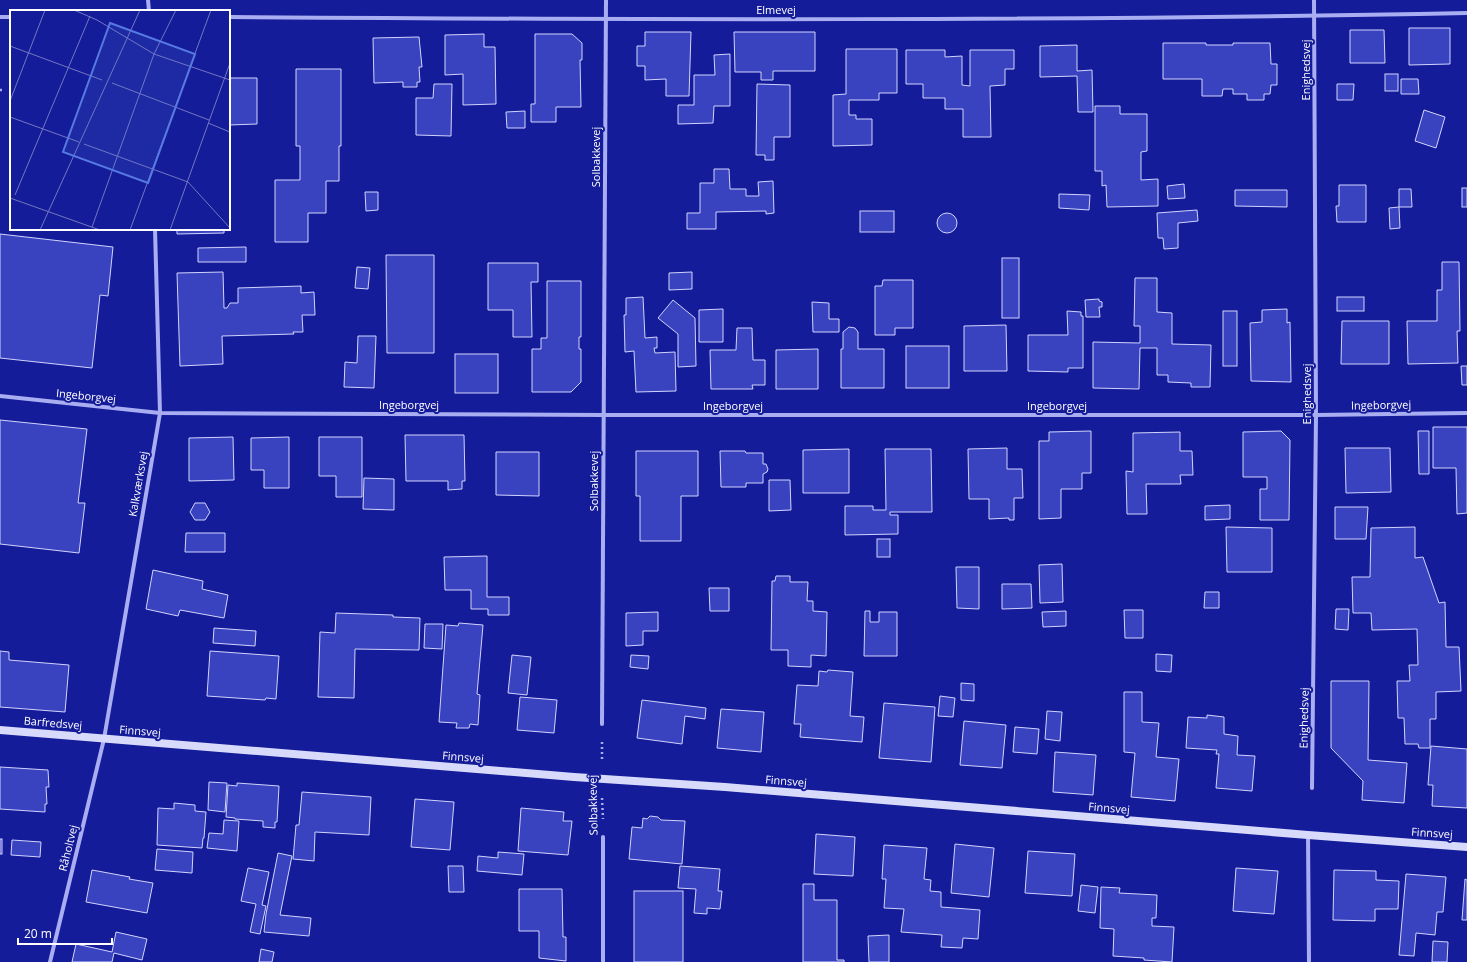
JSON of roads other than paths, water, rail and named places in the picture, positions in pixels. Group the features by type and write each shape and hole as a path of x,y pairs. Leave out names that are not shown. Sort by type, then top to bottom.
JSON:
{"street":[{"path":"148,0 149,10"},
{"name":"Solbakkevej","path":"602,724 606,0"},
{"name":"Enighedsvej","path":"1312,788 1316,415 1314,0"},
{"name":"Elmevej","path":"230,17 606,20 1314,16 1467,13"},
{"name":"Kalkværksvej","path":"104,739 160,413 155,230"},
{"name":"Ingeborgvej","path":"0,396 160,413 603,415 1316,415 1467,413"},
{"name":"Barfredsvej","path":"0,730 104,739"},
{"name":"Finnsvej","path":"104,739 1467,847"},
{"name":"Råholtvej","path":"50,962 104,739"},
{"path":"1308,835 1309,962"},
{"name":"Solbakkevej","path":"602,962 603,837"}]}
